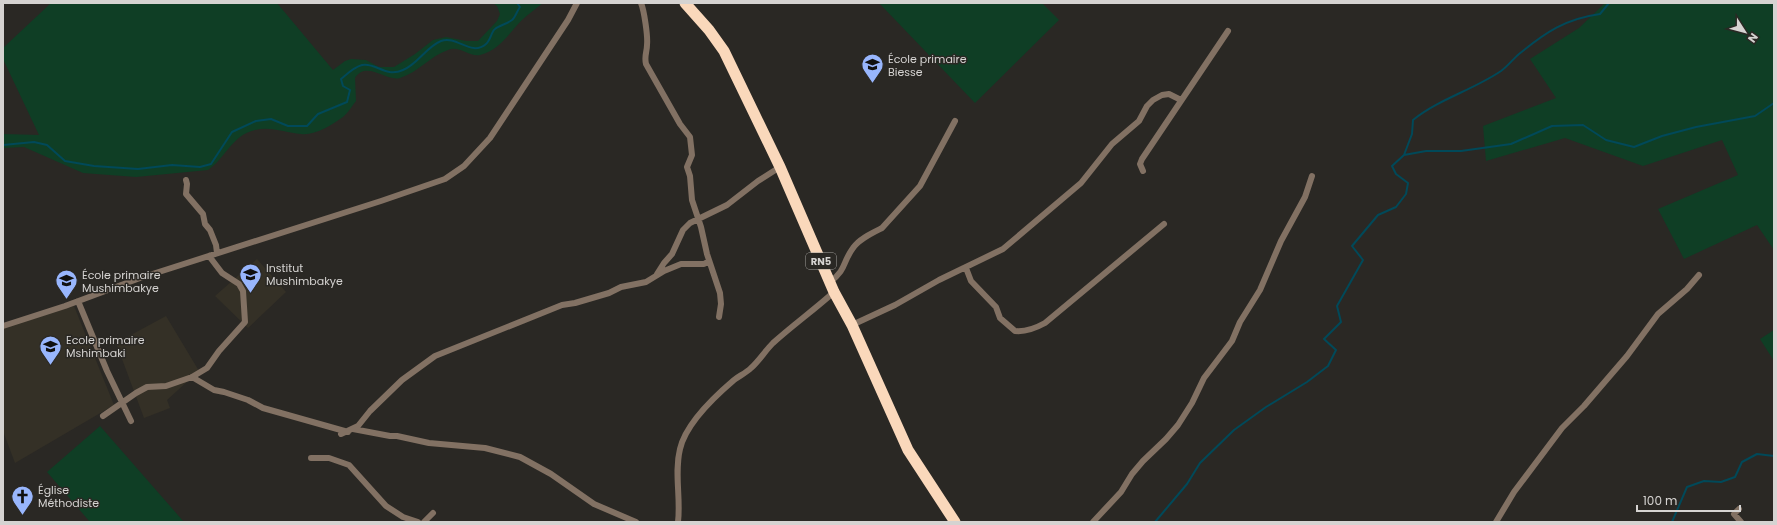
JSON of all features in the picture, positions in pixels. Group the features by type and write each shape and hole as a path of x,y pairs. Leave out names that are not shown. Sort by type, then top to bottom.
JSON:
{"highway":[{"name":"RN5","path":"685,3 709,30 724,51 780,167 832,287 852,325 908,450 955,522"}],"street":[{"path":"3,326 78,301 140,278 428,186 454,174 464,166 490,138 568,20 577,3"},
{"path":"641,3 644,9 648,43 644,56 646,64 680,124 690,137 692,155 687,167 690,176 692,200 709,261 720,293 721,304 719,317"},
{"path":"1143,171 1140,164 1142,159 1228,31"},
{"path":"852,325 895,305 939,280 1003,249 1081,183 1112,144 1139,121 1153,100 1162,95 1169,94 1181,100"},
{"path":"678,522 678,455 682,443 692,424 710,402 735,379 751,368 772,344 832,287 842,272 848,256 854,246 873,232 882,228 894,213 907,202 920,186 955,121"},
{"path":"657,275 677,246 683,230 690,224 727,205 758,181 780,167"},
{"path":"1093,522 1121,492 1132,474 1143,461 1178,425 1192,403 1204,378 1232,341 1240,322 1260,290 1281,241 1297,215 1312,176"},
{"path":"186,180 188,184 186,194 203,214 205,224 210,230 216,245 217,253"},
{"path":"966,268 971,281 996,307 998,315 1006,325 1019,332 1037,328 1164,224"},
{"path":"103,416 147,387 166,386 192,377 207,368 219,351 245,322 243,291 239,284 222,273 209,256"},
{"path":"347,432 358,426 370,411 402,380 435,356 562,305 575,303 621,288 646,282 681,264 704,264 709,261"},
{"path":"1496,522 1514,492 1562,428 1584,406 1627,356 1658,314 1688,289 1699,275"},
{"path":"78,301 107,371 131,421"},
{"path":"192,377 214,390 248,400 263,408 347,432 397,436 429,443 484,448 520,457 550,474 594,504 636,522"},
{"path":"311,458 330,458 349,465 386,506 403,517 418,522"},
{"path":"1738,509 1734,514 1741,522"},
{"path":"424,522 433,513"}],"shaded area":[{"name":"Institut Mushimbakye","path":"257,259 286,292 248,328 215,296"},
{"name":"Ecole primaire Mshimbaki","path":"74,306 114,405 15,463 3,431 3,328"},
{"path":"166,316 199,371 167,400 170,408 144,418 116,343"}],"green space":[{"path":"51,3 277,3 333,70 345,61 351,59 366,60 379,67 394,67 415,54 433,40 446,37 466,41 478,41 497,21 500,14 497,6 493,3 543,3 522,20 499,45 487,53 476,55 456,49 448,50 436,56 413,72 400,78 389,77 371,71 360,73 355,78 356,101 343,117 317,132 306,134 273,129 255,130 240,137 208,170 136,177 83,173 24,147 3,148 3,134 39,135 3,59 3,48"},
{"path":"879,3 1042,3 1059,20 975,103"},
{"path":"1605,3 1774,3 1774,250 1757,225 1684,259 1658,209 1738,175 1722,140 1643,166 1565,138 1486,161 1483,126 1556,98 1530,59 1579,28"},
{"path":"1774,330 1774,361 1760,339"},
{"path":"100,426 184,522 90,522 47,472"}],"waterway":[{"path":"3,145 34,142 47,145 65,161 94,166 138,169 172,165 200,167 211,164 232,132 256,121 271,119 288,126 307,126 318,114 347,102 350,90 343,86 341,79 359,66 367,65 386,71 397,72 413,64 426,51 441,41 453,41 475,48 486,44 495,29 513,19 520,7 517,3"},
{"path":"1155,522 1187,484 1200,463 1234,430 1266,407 1307,382 1328,366 1336,350 1324,339 1341,322 1337,306 1363,260 1352,246 1378,215 1396,207 1406,194 1408,183 1396,174 1392,166 1404,155 1412,134 1413,120 1434,106 1479,84 1501,71 1519,54 1547,33 1576,19 1600,14 1609,3"},
{"path":"1404,155 1426,151 1461,151 1511,144 1552,126 1583,125 1606,140 1634,147 1662,136 1696,127 1755,116 1774,103"},
{"path":"1672,522 1687,487 1704,481 1721,482 1735,477 1742,462 1757,454 1774,456"}],"place":[{"name":"École primaire Biesse","path":"872,84"},
{"name":"Institut Mushimbakye","path":"251,294"},
{"name":"École primaire Mushimbakye","path":"66,300"},
{"name":"Ecole primaire Mshimbaki","path":"51,366"},
{"name":"Église Méthodiste","path":"23,516"}]}
